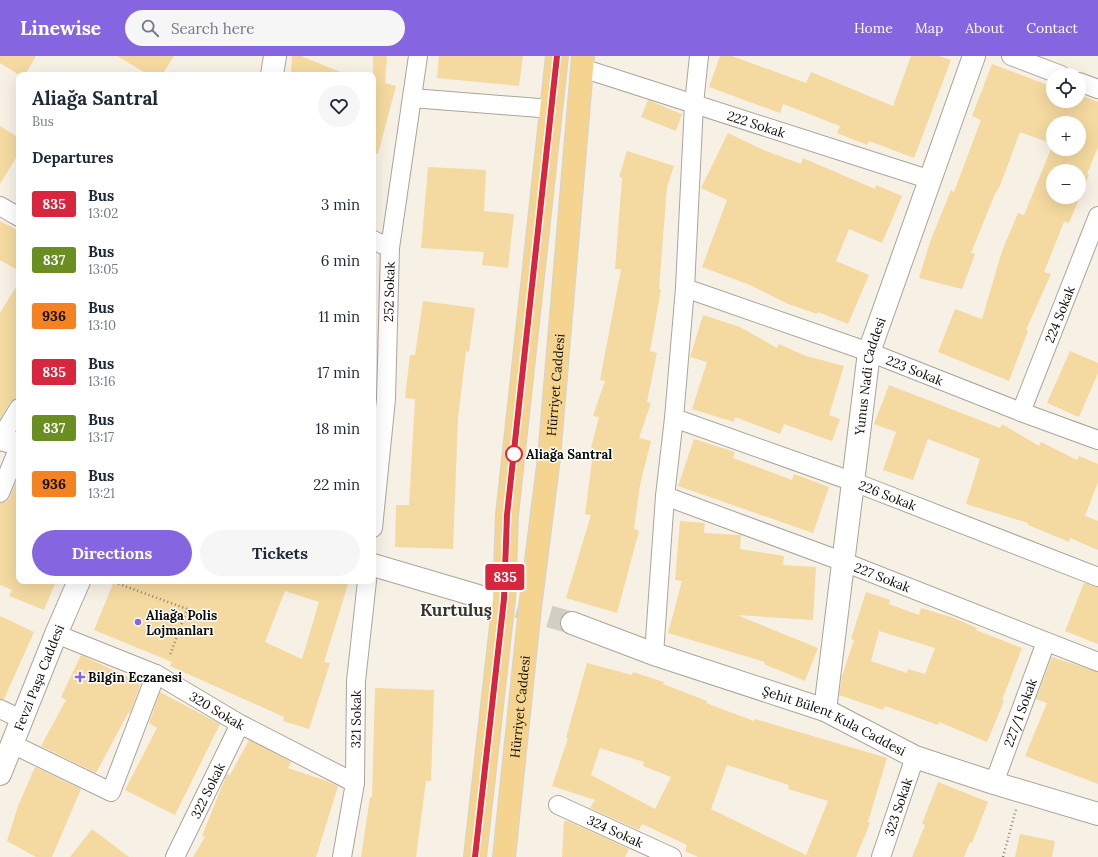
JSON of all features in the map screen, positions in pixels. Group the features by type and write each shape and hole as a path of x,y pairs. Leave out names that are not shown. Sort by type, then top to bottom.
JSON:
{"highway":[{"name":"Hürriyet Caddesi","path":"475,857 504,599 507,515 552,109 556,56"},
{"name":"Hürriyet Caddesi","path":"504,857 530,608 549,458 583,62"}],"street":[{"path":"260,72 262,56"},
{"path":"272,72 275,56"},
{"name":"252 Sokak","path":"376,471 390,248 418,56"},
{"path":"654,654 665,496 674,418 685,288 694,104 699,56"},
{"name":"Yunus Nadi Caddesi","path":"826,710 869,352 974,56"},
{"path":"1011,56 1046,69"},
{"name":"222 Sokak","path":"583,62 694,104 931,180"},
{"path":"1086,85 1098,89"},
{"path":"412,98 552,109"},
{"path":"0,206 16,215"},
{"name":"224 Sokak","path":"1021,412 1093,244 1098,216"},
{"path":"376,241 390,248"},
{"name":"223 Sokak","path":"685,288 869,352 1021,412 1098,440"},
{"path":"16,413 0,439 16,443"},
{"name":"226 Sokak","path":"674,418 854,482 1098,577"},
{"path":"0,493 16,455"},
{"name":"227 Sokak","path":"665,496 844,562 1098,662"},
{"path":"376,566 485,598"},
{"name":"Fevzi Paşa Caddesi","path":"0,774 78,584"},
{"name":"321 Sokak","path":"342,857 355,783 356,681 368,584"},
{"name":"Şehit Bülent Kula Caddesi","path":"572,623 654,654 826,710 915,757 994,783 1098,814"},
{"name":"320 Sokak","path":"56,634 156,674 240,724 355,783"},
{"name":"227/1 Sokak","path":"994,783 1046,642"},
{"path":"12,744 111,792 156,674"},
{"path":"0,709 23,720"},
{"name":"322 Sokak","path":"175,857 240,724"},
{"name":"323 Sokak","path":"881,857 915,757"},
{"name":"324 Sokak","path":"558,805 672,857"}],"path":[{"path":"119,584 187,609 170,655"},
{"path":"1003,857 1021,791"}],"building":[{"path":"0,56 36,56 27,72 16,73 0,63"},
{"path":"117,56 174,56 164,72 144,72"},
{"path":"292,56 301,56 341,72 291,72"},
{"path":"373,56 387,56 385,83 396,86 378,154 376,154 376,72 373,72"},
{"path":"439,56 523,56 519,86 437,78"},
{"path":"720,56 732,56 806,83 811,72 893,106 911,56 939,56 951,60 914,158 869,141 867,145 837,133 840,126 783,104 780,113 709,87"},
{"path":"992,64 1046,84 1046,108 1086,108 1086,97 1098,102 1098,147 1087,174 1089,175 1086,182 1086,164 1046,164 1046,204 1077,204 1069,223 1064,222 1044,272 1051,274 1026,330 1028,331 1009,381 938,352 955,309 982,319 1002,251 1018,213 1024,215 1048,156 1086,156 1086,116 1046,116 1046,141 1020,132 1000,186 995,194 971,253 975,254 962,289 919,278 930,242 951,190 954,192 981,120 972,116"},
{"path":"648,100 682,114 676,131 641,117"},
{"path":"0,126 16,136 16,158 0,184"},
{"path":"728,133 761,149 801,164 803,158 875,189 876,185 902,196 882,243 849,229 836,261 869,275 848,324 818,312 817,314 788,304 750,285 702,267 727,200 701,188"},
{"path":"627,151 674,166 667,187 659,289 661,289 650,351 657,353 647,402 651,403 639,438 651,441 640,485 634,529 639,531 617,613 566,598 591,515 585,514 592,461 588,460 599,417 593,416 605,381 600,380 621,269 615,269 622,178 619,177"},
{"path":"428,167 486,170 484,211 514,214 508,268 482,265 484,252 421,248"},
{"path":"0,221 16,229 16,269 0,260"},
{"path":"16,287 16,399 10,402 0,419 0,313"},
{"path":"423,301 475,308 469,352 466,351 458,418 453,549 395,547 396,505 409,505 415,399 405,398 410,355 415,355"},
{"path":"703,315 740,327 777,348 779,344 806,356 844,366 829,415 840,419 832,441 784,424 780,434 735,417 734,422 692,409 707,362 690,357"},
{"path":"1070,351 1098,363 1098,373 1079,417 1047,403"},
{"path":"889,385 1000,428 1002,424 1039,446 1041,442 1077,460 1079,456 1098,464 1098,482 1085,516 1098,521 1098,550 1070,538 1069,542 1028,525 1028,523 966,504 980,459 928,439 913,480 883,470 896,432 874,424"},
{"path":"694,439 735,452 733,458 792,480 794,474 829,487 813,533 678,486"},
{"path":"16,482 16,584 55,584 44,610 9,596 12,590 0,585 0,503 6,502 10,497"},
{"path":"680,521 705,523 704,533 741,535 740,549 784,556 783,565 816,567 813,620 737,615 818,648 805,681 764,664 765,662 668,633 682,581 675,580"},
{"path":"1084,583 1098,587 1098,644 1065,631"},
{"path":"113,584 348,584 324,662 330,663 309,729 283,721 284,717 170,666 172,662 94,630","holes":["285,591 319,602 302,659 265,642"]},
{"path":"866,592 890,600 889,604 919,615 921,608 954,618 977,628 976,630 1022,648 1002,700 1004,701 987,742 939,722 938,725 885,706 883,710 839,695 842,676 854,640 851,639","holes":["879,631 935,648 925,674 908,669 907,673 871,661"]},
{"path":"0,616 34,632 4,699 0,699"},
{"path":"81,655 141,683 130,713 128,713 96,773 41,746 66,700 61,697"},
{"path":"1052,657 1098,672 1098,784 1025,756 1047,703 1036,699"},
{"path":"587,663 632,675 633,672 664,682 663,684 707,701 706,703 754,721 755,719 887,758 868,822 870,823 856,857 698,857 685,851 687,845 642,824 639,830 590,808 595,800 552,786 568,738 566,738","holes":["600,748 644,762 643,766 671,777 655,809 591,775","727,765 789,785 788,789 828,801 806,855 711,809"]},
{"path":"375,688 434,690 431,781 426,781 416,857 361,857 370,797 372,797"},
{"path":"160,692 220,724 175,815 125,790 157,728 149,723"},
{"path":"249,740 291,762 288,768 338,786 316,857 193,857 205,837 202,836 226,776 227,774 230,775"},
{"path":"35,767 81,789 52,857 36,857 7,841 18,806"},
{"path":"938,782 988,802 972,843 970,842 964,857 912,857 925,825 922,824"},
{"path":"564,821 568,821 629,849 625,857 562,857"},
{"path":"92,829 129,857 70,857"},
{"path":"1020,834 1055,841 1052,857 1015,857"}],"tunnel":[{"path":"486,598 572,623"}],"bus line":[{"name":"835","path":"475,857 504,599 507,515 557,56"}],"place":[{"name":"Aliağa Santral","path":"514,454"},
{"name":"Aliağa Polis Lojmanları","path":"138,622"},
{"name":"Bilgin Eczanesi","path":"80,677"}],"district":[{"name":"Kurtuluş","path":"456,610"}]}
